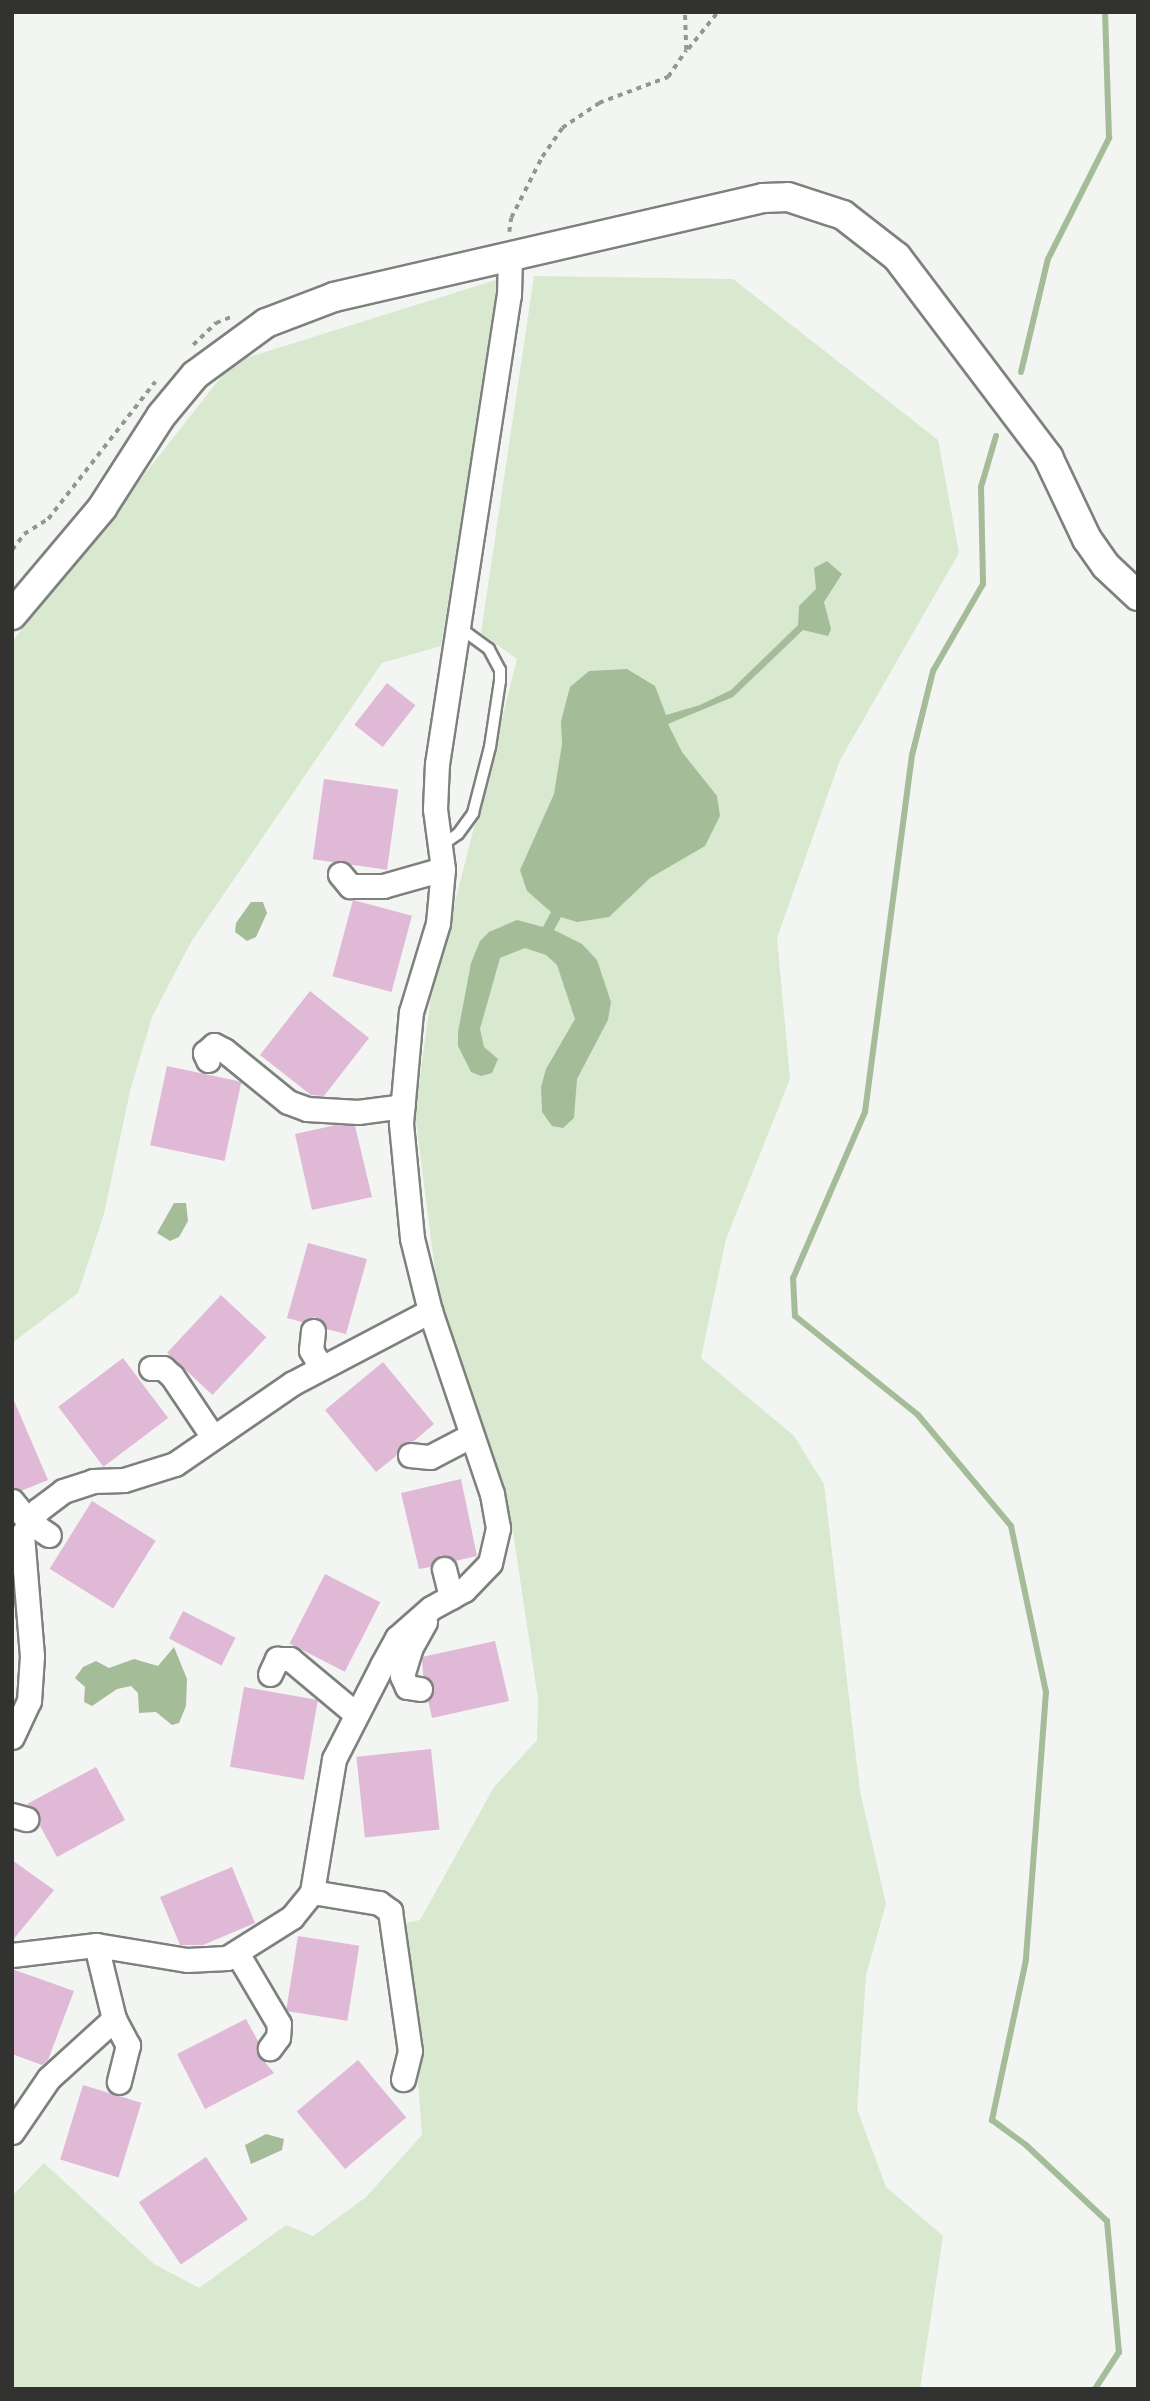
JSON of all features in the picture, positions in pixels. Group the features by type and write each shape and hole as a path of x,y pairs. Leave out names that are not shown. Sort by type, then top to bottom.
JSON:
{"street":[{"path":"12,615 102,508 178,395 195,375 240,339 266,323 334,297 764,198 788,197 843,215 897,257 1048,457 1087,539 1106,566 1138,596"},
{"path":"12,1955 96,1945 187,1961 227,1958 292,1917 312,1892 337,1810 334,1759 397,1638 490,1563 498,1528 472,1435 430,1311 412,1238 403,1106 411,1012 438,923 443,869 442,845 435,808 437,764 461,628 509,295 510,255"},
{"path":"340,874 350,886 371,891 443,869"},
{"path":"208,1060 205,1053 214,1045 270,1081 288,1102 314,1117 403,1106"},
{"path":"20,1521 63,1491 93,1481 124,1480 175,1464 321,1367 430,1311"},
{"path":"313,1331 311,1350 321,1367"},
{"path":"167,1372 213,1437"},
{"path":"410,1455 430,1457 472,1435"},
{"path":"12,1501 22,1535 22,1564 32,1656 29,1701 12,1737"},
{"path":"20,1521 49,1535"},
{"path":"420,1689 407,1687 402,1676 411,1647 441,1603 444,1569"},
{"path":"270,1674 271,1665 281,1657 303,1663 356,1713"},
{"path":"312,1892 379,1903 390,1912 410,2051 402,2080"},
{"path":"96,1945 114,2019 128,2045 119,2082"},
{"path":"237,1953 278,2024 278,2037 270,2048"},
{"path":"12,2132 49,2078 114,2019"}],"lane":[{"path":"442,845 458,834 473,813 490,747 500,681 496,659 489,649 461,628"}],"path":[{"path":"685,12 686,50"},
{"path":"510,255 511,218 562,128 599,103 668,77 686,50 718,12"}],"shaded area":[{"path":"534,276 733,279 938,440 959,553 840,760 777,938 790,1079 726,1239 701,1358 794,1436 824,1484 860,1791 886,1904 866,1975 857,2109 886,2187 943,2236 920,2389 12,2389 12,2196 44,2163 154,2264 199,2288 286,2225 313,2236 366,2197 422,2135 406,1923 420,1920 494,1787 537,1740 538,1699 513,1532 439,1302 415,1114 431,996 517,659 481,633"},
{"path":"499,279 441,646 382,663 191,942 152,1017 130,1091 104,1214 78,1293 12,1343 12,642 233,362"},
{"path":"827,561 842,574 824,602 831,629 828,636 803,630 733,697 668,724 682,752 717,796 720,816 705,846 650,878 609,917 577,922 561,917 554,930 582,944 597,960 611,1002 608,1020 577,1079 574,1118 563,1128 552,1126 542,1112 541,1087 546,1069 575,1019 557,965 546,955 525,948 500,958 480,1029 484,1047 498,1059 492,1073 481,1076 471,1072 458,1046 458,1032 471,963 480,941 489,932 517,920 543,927 551,912 527,891 520,870 554,794 562,744 561,721 570,687 589,671 627,669 655,686 666,715 700,705 731,690 798,625 799,606 816,589 814,568"},
{"path":"251,902 263,902 267,913 256,937 247,941 235,932 236,923"},
{"path":"174,1203 186,1203 188,1221 179,1237 170,1241 157,1233"},
{"path":"174,1647 187,1679 186,1706 179,1723 172,1725 156,1712 139,1713 138,1693 131,1686 117,1689 92,1706 84,1702 85,1687 75,1678 83,1667 96,1661 109,1668 134,1659 158,1666"},
{"path":"266,2134 284,2139 282,2150 251,2164 245,2145"}],"building":[{"path":"387,683 415,705 383,747 354,725"},
{"path":"324,779 398,789 387,870 313,859"},
{"path":"353,900 412,916 391,992 333,976"},
{"path":"310,991 369,1038 324,1096 311,1095 260,1055"},
{"path":"167,1066 241,1082 224,1161 150,1145"},
{"path":"336,1125 355,1126 372,1197 312,1210 295,1134"},
{"path":"308,1243 367,1259 346,1334 326,1329 315,1317 302,1322 287,1318"},
{"path":"221,1295 266,1337 212,1395 167,1353"},
{"path":"123,1358 168,1418 103,1467 58,1407"},
{"path":"383,1362 434,1424 414,1441 399,1446 396,1456 376,1472 325,1410"},
{"path":"12,1396 48,1480 21,1491 12,1487"},
{"path":"461,1479 477,1556 455,1561 441,1555 430,1567 419,1569 401,1493"},
{"path":"92,1501 156,1541 113,1609 50,1569"},
{"path":"325,1574 380,1602 345,1672 290,1643"},
{"path":"183,1611 236,1638 221,1665 169,1639"},
{"path":"495,1641 509,1701 432,1718 428,1700 433,1685 423,1675 422,1657"},
{"path":"244,1687 318,1700 304,1780 230,1767"},
{"path":"431,1749 439,1830 365,1837 356,1757"},
{"path":"96,1767 125,1820 57,1857 39,1824 39,1815 27,1804"},
{"path":"12,1860 54,1890 12,1941"},
{"path":"232,1867 255,1923 203,1945 180,1945 160,1897"},
{"path":"298,1936 359,1946 347,2021 286,2011"},
{"path":"12,1969 74,1991 48,2060 42,2065 12,2054"},
{"path":"246,2019 258,2041 258,2054 274,2073 205,2109 177,2054"},
{"path":"358,2060 406,2117 345,2169 297,2111"},
{"path":"83,2085 141,2103 119,2177 60,2160"},
{"path":"206,2157 248,2219 181,2264 139,2202"}],"waterway":[{"path":"1021,372 1048,259 1109,138 1105,12"},
{"path":"996,436 981,487 983,584 933,671 912,755 865,1112 793,1278 795,1316 918,1415 1011,1526 1046,1692 1026,1960 992,2120 1026,2145 1107,2221 1119,2352 1095,2389"}]}
